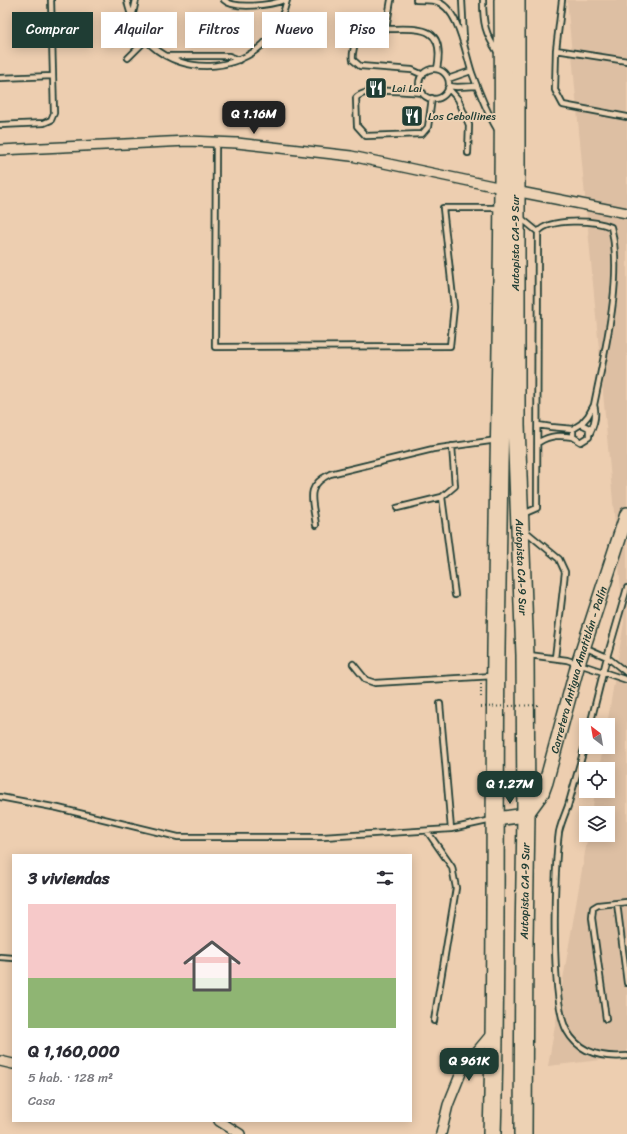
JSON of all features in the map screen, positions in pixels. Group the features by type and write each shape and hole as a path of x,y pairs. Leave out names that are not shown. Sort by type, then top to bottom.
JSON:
{"highway":[{"name":"Autopista CA-9 Sur","path":"503,0 502,138 509,189"},
{"name":"Autopista CA-9 Sur","path":"492,1134 495,1029 496,819 488,679 516,0"},
{"name":"Autopista CA-9 Sur","path":"508,210 525,655 526,815 523,1134"}],"main road":[{"name":"Carretera Antigua Amatitlán - Palín","path":"526,815 542,793 578,664 627,514"},
{"path":"496,819 526,815"}],"street":[{"path":"0,150 188,141 216,142 351,156 627,213"},
{"path":"441,1134 448,1105 463,1068 495,1029"},
{"path":"0,1061 12,1064"},
{"path":"221,1122 240,1134"}],"lane":[{"path":"0,125 44,124 51,120 54,112 51,0"},
{"path":"127,0 130,12"},
{"path":"133,12 136,0"},
{"path":"224,0 233,6 274,4 284,0"},
{"path":"156,48 166,56 178,62 204,67 217,66 239,60 253,52 272,34 285,11 288,0"},
{"path":"389,12 391,0"},
{"path":"416,0 442,3 454,20 465,44"},
{"path":"462,0 465,44 471,71 488,114 502,138"},
{"path":"483,0 483,21 486,34 503,62"},
{"path":"562,0 556,50 555,90 563,105 627,117"},
{"path":"389,29 421,29 430,33 439,47 440,56 437,69"},
{"path":"128,58 138,48"},
{"path":"354,48 353,60 360,66 412,70 423,75"},
{"path":"556,50 627,61"},
{"path":"166,56 229,56 239,60"},
{"path":"423,93 420,84 423,75 427,71 437,69 444,72 448,79 448,87 440,97 432,98 423,93 368,91 359,94 356,98 357,126 359,130 370,138 422,134 428,127 432,98"},
{"path":"448,79 471,71"},
{"path":"0,78 53,76"},
{"path":"448,87 477,86"},
{"path":"448,87 458,99 469,125 468,153"},
{"path":"216,142 215,348 450,346 454,307 443,208 508,210 538,232"},
{"path":"538,424 551,428 573,428 581,424 588,416 594,405 613,304 615,242 611,227 601,223 555,223 542,226 538,232 537,508 520,521 559,559 565,572 555,658"},
{"path":"538,442 548,437 558,435 573,438 581,442 586,440 595,424 596,412 594,405"},
{"path":"581,424 589,428 590,433"},
{"path":"573,428 573,438"},
{"path":"316,525 312,490 318,480 330,474 433,449 499,440"},
{"path":"397,508 442,497 455,486 452,446"},
{"path":"442,497 455,595"},
{"path":"592,718 607,657 627,588"},
{"path":"584,647 607,657 627,673"},
{"path":"525,655 555,658 627,680"},
{"path":"354,664 366,680 375,684 488,679"},
{"path":"440,704 451,829"},
{"path":"582,754 559,830 556,858 556,959 561,1016 566,1030 573,1039 589,1051 600,1056 627,1056"},
{"path":"0,798 58,808 178,837 322,837 451,829 496,819"},
{"path":"427,831 452,867 456,888 434,1021"},
{"path":"606,1019 592,914 594,906 627,902"},
{"path":"617,903 627,983"},
{"path":"0,957 12,958"}],"path":[{"path":"488,679 481,707 539,705"}],"shaded area":[{"path":"567,0 627,0 627,1057 548,1066 587,842 615,842 615,806 593,806 594,798 615,798 615,762 600,762 602,754 615,754 615,718 608,718 624,622"}],"place":[{"name":"Lai Lai","path":"376,88"},
{"name":"Los Cebollines","path":"412,116"}]}
